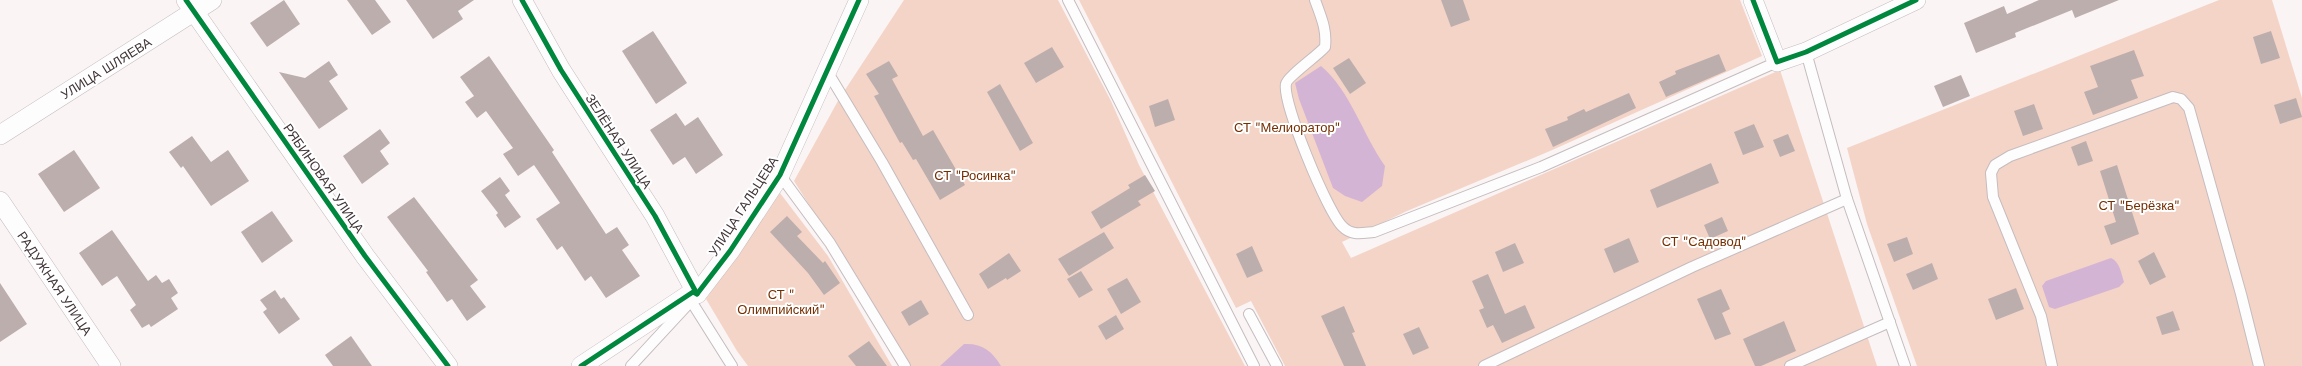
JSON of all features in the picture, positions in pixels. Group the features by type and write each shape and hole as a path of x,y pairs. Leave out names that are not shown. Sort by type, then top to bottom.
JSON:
{"street":[{"name":"УЛИЦА ШЛЯЕВА","path":"0,135 190,6 212,0"},
{"name":"ЗЕЛЁНАЯ УЛИЦА","path":"522,0 561,70 655,216 694,298"},
{"name":"УЛИЦА ГАЛЬЦЕВА","path":"694,298 730,251 780,175 859,0"},
{"path":"1753,0 1778,62 1806,52 1916,0"},
{"name":"РЯБИНОВАЯ УЛИЦА","path":"190,6 365,256 448,366"},
{"name":"РАДУЖНАЯ УЛИЦА","path":"0,201 111,366"},
{"path":"581,366 693,292 694,298"}],"lane":[{"path":"1068,0 1254,366"},
{"path":"1315,0 1324,24 1326,34 1325,47 1305,66 1289,76 1286,84 1286,94 1306,152 1330,208 1342,227 1353,234 1374,232 1541,167 1778,62"},
{"path":"1806,52 1847,199 1905,366"},
{"path":"827,71 882,162 968,315"},
{"path":"2052,366 2041,316 1993,197 1991,174 1995,165 2010,156 2173,97 2181,99 2189,108 2242,294 2258,366"},
{"path":"780,175 830,243 905,366"},
{"path":"1484,366 1692,268 1847,199"},
{"path":"631,366 694,298 732,366"},
{"path":"1249,314 1277,366"},
{"path":"1790,366 1890,322"}],"green space":[{"name":"СТ \"Росинка\"","path":"904,0 1058,0 1111,101 1139,165 1245,366 911,366 794,181 839,99"},
{"path":"1079,0 1740,0 1762,56 1550,151 1407,211 1342,242 1351,258 1780,70 1877,366 1285,366 1251,301 1236,308"},
{"name":"СТ \"Берёзка\"","path":"2219,0 2272,0 2302,98 2302,366 1917,366 1867,224 1847,148"},
{"name":"СТ \" Олимпийский\"","path":"780,193 828,256 892,366 748,366 737,351 706,299"}],"shaded area":[{"path":"1321,66 1340,87 1385,166 1382,186 1362,202 1345,196 1333,188 1299,99 1295,83"},
{"path":"2111,258 2118,265 2124,282 2119,287 2055,309 2049,307 2042,286 2046,281"},
{"path":"964,344 976,345 986,349 994,356 1001,366 940,366"}],"building":[{"path":"284,0 300,24 267,47 250,23"},
{"path":"347,0 375,0 391,22 372,35"},
{"path":"406,0 474,0 458,11 463,19 433,39"},
{"path":"1441,0 1463,0 1470,20 1451,27"},
{"path":"2039,0 2119,0 2075,18 2072,10 2015,33 2016,37 1976,53 1964,23 2004,6 2007,14"},
{"path":"653,31 687,83 656,104 622,51"},
{"path":"2271,31 2280,58 2261,64 2253,37"},
{"path":"1052,47 1064,67 1036,83 1024,63"},
{"path":"2134,50 2144,76 2131,80 2138,98 2093,115 2084,92 2098,87 2090,66"},
{"path":"1719,54 1726,71 1666,97 1659,82 1676,74 1675,71"},
{"path":"489,56 554,150 552,152 606,234 617,227 629,245 622,250 640,276 606,298 591,276 585,281 562,246 557,250 536,219 560,203 534,165 518,176 503,154 513,148 486,111 477,118 465,102 474,96 460,77"},
{"path":"1349,58 1366,83 1350,94 1333,68"},
{"path":"329,61 338,75 329,81 348,109 319,129 279,72 305,78"},
{"path":"889,61 898,76 892,79 923,136 933,130 965,185 940,200 916,159 913,160 902,142 900,143 874,96 879,94 866,74"},
{"path":"1961,75 1970,96 1943,107 1934,86"},
{"path":"1000,84 1033,143 1020,151 987,92"},
{"path":"1629,93 1636,108 1553,147 1545,129 1568,120 1567,117 1584,109 1586,112"},
{"path":"2296,98 2302,117 2280,124 2274,105"},
{"path":"1168,99 1175,120 1155,127 1149,106"},
{"path":"2034,104 2043,129 2023,136 2014,111"},
{"path":"676,113 685,126 698,117 723,155 696,174 685,157 673,165 650,130"},
{"path":"1754,124 1764,147 1743,155 1734,132"},
{"path":"380,129 390,143 380,151 389,164 362,184 343,156"},
{"path":"1788,134 1795,151 1780,157 1773,140"},
{"path":"192,136 211,162 228,150 249,181 211,206 183,166 181,168 169,152"},
{"path":"2086,141 2093,161 2078,166 2071,147"},
{"path":"74,150 100,188 64,212 38,174"},
{"path":"1711,163 1719,183 1657,208 1650,190"},
{"path":"2117,165 2139,234 2111,245 2104,226 2116,222 2100,171"},
{"path":"1145,175 1155,191 1138,201 1141,205 1101,229 1091,212 1130,188 1128,185"},
{"path":"500,177 510,191 505,195 521,217 505,228 496,215 498,213 481,191"},
{"path":"414,197 478,280 470,286 486,307 467,321 452,299 447,302 426,272 428,271 387,217"},
{"path":"272,211 293,241 262,263 241,232"},
{"path":"787,216 802,232 797,236 823,263 825,261 840,283 824,295 808,273 770,232"},
{"path":"1722,217 1728,231 1710,239 1704,225"},
{"path":"112,230 148,281 156,275 162,283 169,279 178,293 171,298 178,309 151,327 149,324 142,328 130,310 136,305 117,276 102,286 79,253"},
{"path":"1104,232 1114,248 1069,276 1058,259"},
{"path":"1907,237 1913,254 1894,262 1887,244"},
{"path":"1629,238 1639,262 1614,273 1604,249"},
{"path":"1515,243 1524,263 1503,272 1495,252"},
{"path":"1252,246 1263,271 1247,278 1236,254"},
{"path":"2154,252 2166,277 2150,285 2138,261"},
{"path":"1009,253 1021,271 988,289 979,274"},
{"path":"1932,263 1938,279 1913,290 1906,274"},
{"path":"1081,271 1093,290 1079,298 1067,279"},
{"path":"1488,274 1505,314 1525,305 1535,328 1502,343 1493,325 1487,328 1479,310 1484,308 1472,281"},
{"path":"1127,278 1141,302 1121,314 1107,289"},
{"path":"0,283 27,324 0,342"},
{"path":"2016,288 2024,309 1996,320 1988,299"},
{"path":"1721,289 1730,309 1722,313 1731,334 1715,340 1697,299"},
{"path":"275,290 281,299 284,297 300,319 279,334 263,312 267,309 260,300"},
{"path":"921,300 929,314 909,326 901,312"},
{"path":"1344,306 1355,332 1352,333 1366,366 1344,366 1321,316"},
{"path":"2173,311 2180,330 2162,335 2156,317"},
{"path":"1116,315 1124,329 1106,340 1098,326"},
{"path":"1784,321 1796,351 1761,366 1755,366 1743,339"},
{"path":"1419,327 1429,348 1413,355 1403,334"},
{"path":"351,336 372,366 333,366 325,355"},
{"path":"869,341 887,366 856,366 848,356"}],"cycle path":[{"path":"186,0 365,256 448,366"},
{"path":"522,0 561,70 655,216 697,294"},
{"path":"581,366 693,292 697,294 730,251 780,175 859,0"},
{"path":"1753,0 1777,62 1806,52 1916,0"}],"park label":[{"name":"СТ \"Мелиоратор\"","path":"1287,127"},
{"name":"СТ \"Садовод\"","path":"1704,241"}]}
